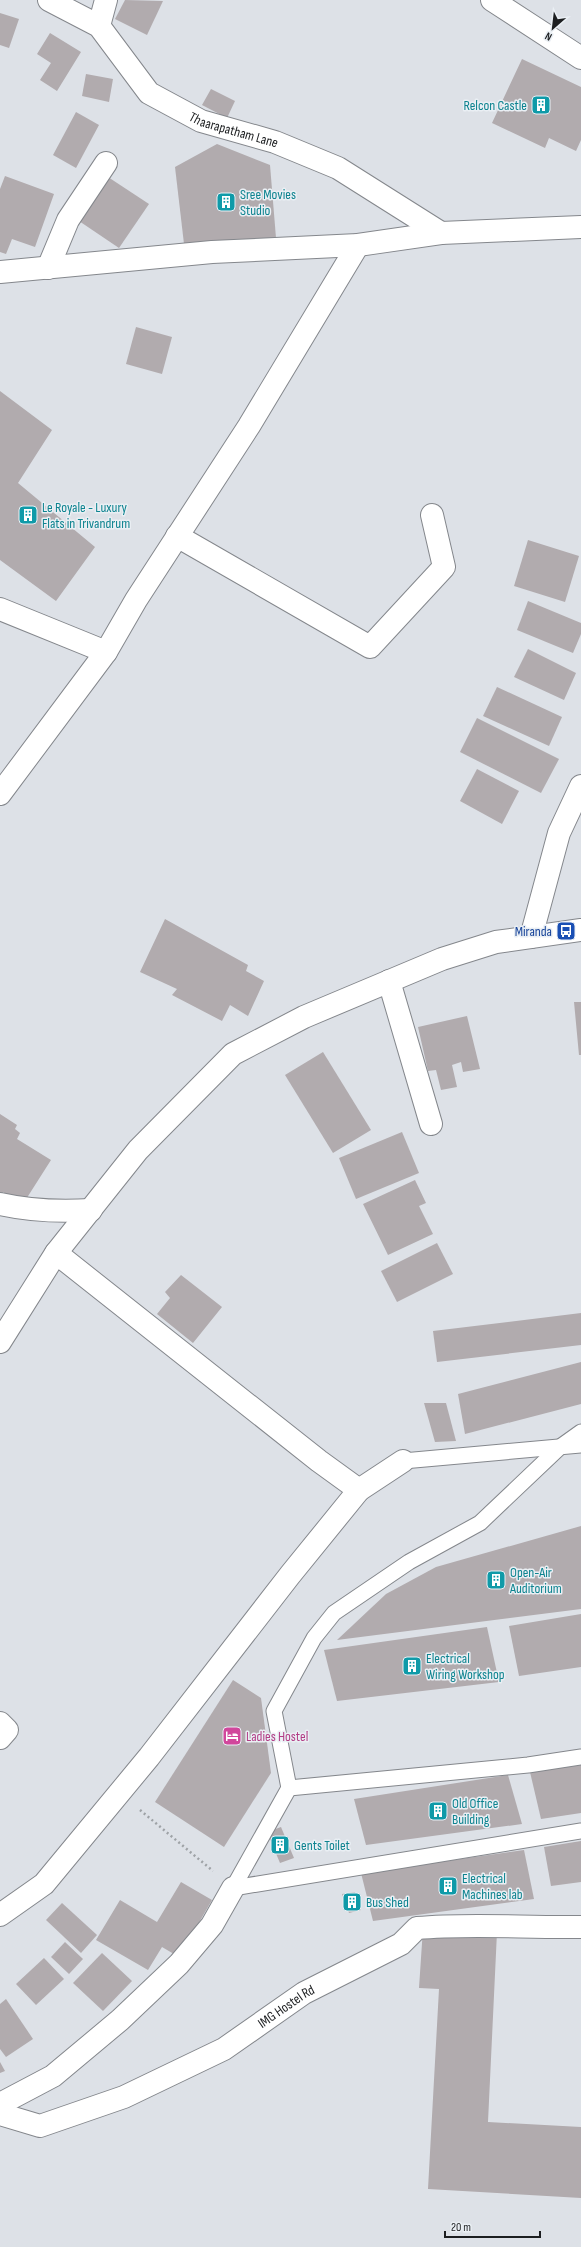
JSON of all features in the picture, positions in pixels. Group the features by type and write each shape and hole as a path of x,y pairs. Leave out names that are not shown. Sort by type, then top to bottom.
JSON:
{"street":[{"name":"Thaarapatham Lane","path":"49,0 99,26 148,93 201,121 275,142 338,168 441,233"},
{"path":"99,26 106,0"},
{"path":"492,0 581,58"},
{"path":"48,268 68,220 106,163"},
{"path":"0,272 212,252 358,245 441,233 581,227"},
{"path":"0,794 106,652 136,600 249,426 358,245"},
{"path":"177,536 370,647 444,567 432,515"},
{"path":"0,609 106,652"},
{"path":"531,937 559,833 581,786"},
{"path":"0,1342 56,1253 138,1150 233,1054 304,1017 442,959 490,944 581,930"},
{"path":"389,981 431,1124"},
{"path":"0,1204 25,1210 59,1212 91,1210"},
{"path":"56,1253 319,1461 359,1490"},
{"path":"0,1915 44,1884 119,1794 359,1490 403,1461"},
{"path":"0,1723 7,1730 0,1738"},
{"path":"0,2104 53,2076 120,2020 184,1959 212,1925 234,1888"},
{"name":"IMG Hostel Rd","path":"0,2114 40,2126 124,2097 224,2049 304,1993 400,1944 417,1928 458,1924 525,1928 581,1927"}],"lane":[{"path":"234,1888 289,1788 274,1711 314,1638 334,1613 397,1570 480,1523 560,1447 581,1432"},
{"path":"403,1461 581,1445"},
{"path":"289,1788 528,1765 581,1757"},
{"path":"234,1888 581,1831"}],"path":[{"path":"119,1794 234,1888"}],"building":[{"path":"125,0 163,1 147,35 115,19"},
{"path":"0,13 19,19 9,48 0,45"},
{"path":"50,33 81,52 57,91 40,80 51,63 37,54"},
{"name":"Relcon Castle","path":"522,59 581,87 581,140 576,151 549,138 545,148 492,123"},
{"path":"86,74 113,79 109,102 82,96"},
{"path":"211,89 235,101 227,118 202,105"},
{"path":"76,112 99,125 76,168 53,155"},
{"name":"Sree Movies Studio","path":"217,144 270,165 276,238 184,244 175,167"},
{"path":"5,176 54,194 35,247 12,239 6,254 0,252 0,189"},
{"path":"108,177 149,204 119,248 79,221"},
{"path":"136,327 172,337 162,374 126,364"},
{"name":"Le Royale - Luxury Flats in Trivandrum","path":"0,391 52,430 18,483 95,547 56,601 0,560"},
{"path":"528,540 579,556 565,602 514,586"},
{"path":"528,601 581,623 581,634 573,653 517,630"},
{"path":"528,649 576,673 564,700 514,677"},
{"path":"497,687 562,717 549,746 483,716"},
{"path":"477,718 559,759 541,793 460,752"},
{"path":"477,769 519,791 502,824 460,801"},
{"path":"165,919 248,965 246,971 264,981 248,1016 230,1005 222,1021 172,995 177,989 140,972"},
{"path":"574,1002 581,1002 581,1055 579,1055"},
{"path":"467,1016 480,1069 463,1072 461,1062 452,1065 457,1087 441,1090 436,1070 428,1071 418,1027"},
{"path":"323,1052 371,1130 333,1153 285,1075"},
{"path":"0,1114 17,1125 15,1129 20,1133 17,1139 51,1160 23,1204 3,1192 0,1198"},
{"path":"402,1132 419,1173 356,1199 339,1158"},
{"path":"415,1180 426,1203 419,1206 433,1234 388,1255 363,1204"},
{"path":"437,1243 453,1274 397,1302 381,1271"},
{"path":"181,1275 222,1307 193,1343 157,1314 170,1298 165,1292"},
{"path":"581,1313 581,1345 437,1362 433,1331"},
{"path":"581,1362 581,1404 465,1434 458,1394"},
{"path":"424,1403 446,1403 456,1441 435,1442"},
{"name":"Open-Air Auditorium","path":"581,1526 581,1609 337,1640 386,1594 436,1567"},
{"path":"581,1614 581,1667 519,1676 509,1626"},
{"name":"Electrical Wiring Workshop","path":"487,1627 499,1682 337,1701 324,1650"},
{"name":"Ladies Hostel","path":"233,1680 261,1698 271,1773 224,1847 155,1802"},
{"path":"581,1765 581,1813 541,1819 530,1772"},
{"name":"Old Office Building","path":"508,1775 522,1824 366,1845 354,1799"},
{"name":"Gents Toilet","path":"281,1827 294,1858 280,1863 267,1832"},
{"path":"581,1841 581,1882 551,1886 544,1847"},
{"name":"Electrical Machines lab","path":"524,1850 534,1899 373,1921 361,1873"},
{"path":"181,1882 212,1900 179,1957 162,1947 148,1970 96,1940 120,1900 157,1922"},
{"name":"Bus Shed","path":"355,1892 361,1910 349,1913 342,1894"},
{"path":"62,1903 97,1935 81,1953 46,1920"},
{"path":"423,1928 497,1932 488,2122 581,2127 581,2198 428,2189 439,1989 419,1988"},
{"path":"65,1942 83,1959 69,1974 51,1957"},
{"path":"102,1953 132,1981 103,2011 73,1983"},
{"path":"44,1958 64,1979 36,2005 16,1984"},
{"path":"6,1999 33,2039 6,2057 0,2049 0,2004"},
{"path":"0,2062 5,2071 0,2073"}],"place":[{"name":"Relcon Castle","path":"541,105"},
{"name":"Sree Movies Studio","path":"226,202"},
{"name":"Le Royale - Luxury Flats in Trivandrum","path":"28,515"},
{"name":"Miranda","path":"566,931"},
{"name":"Open-Air Auditorium","path":"496,1580"},
{"name":"Electrical Wiring Workshop","path":"412,1666"},
{"name":"Ladies Hostel","path":"232,1736"},
{"name":"Old Office Building","path":"438,1811"},
{"name":"Gents Toilet","path":"280,1845"},
{"name":"Electrical Machines lab","path":"448,1886"},
{"name":"Bus Shed","path":"352,1902"}]}
